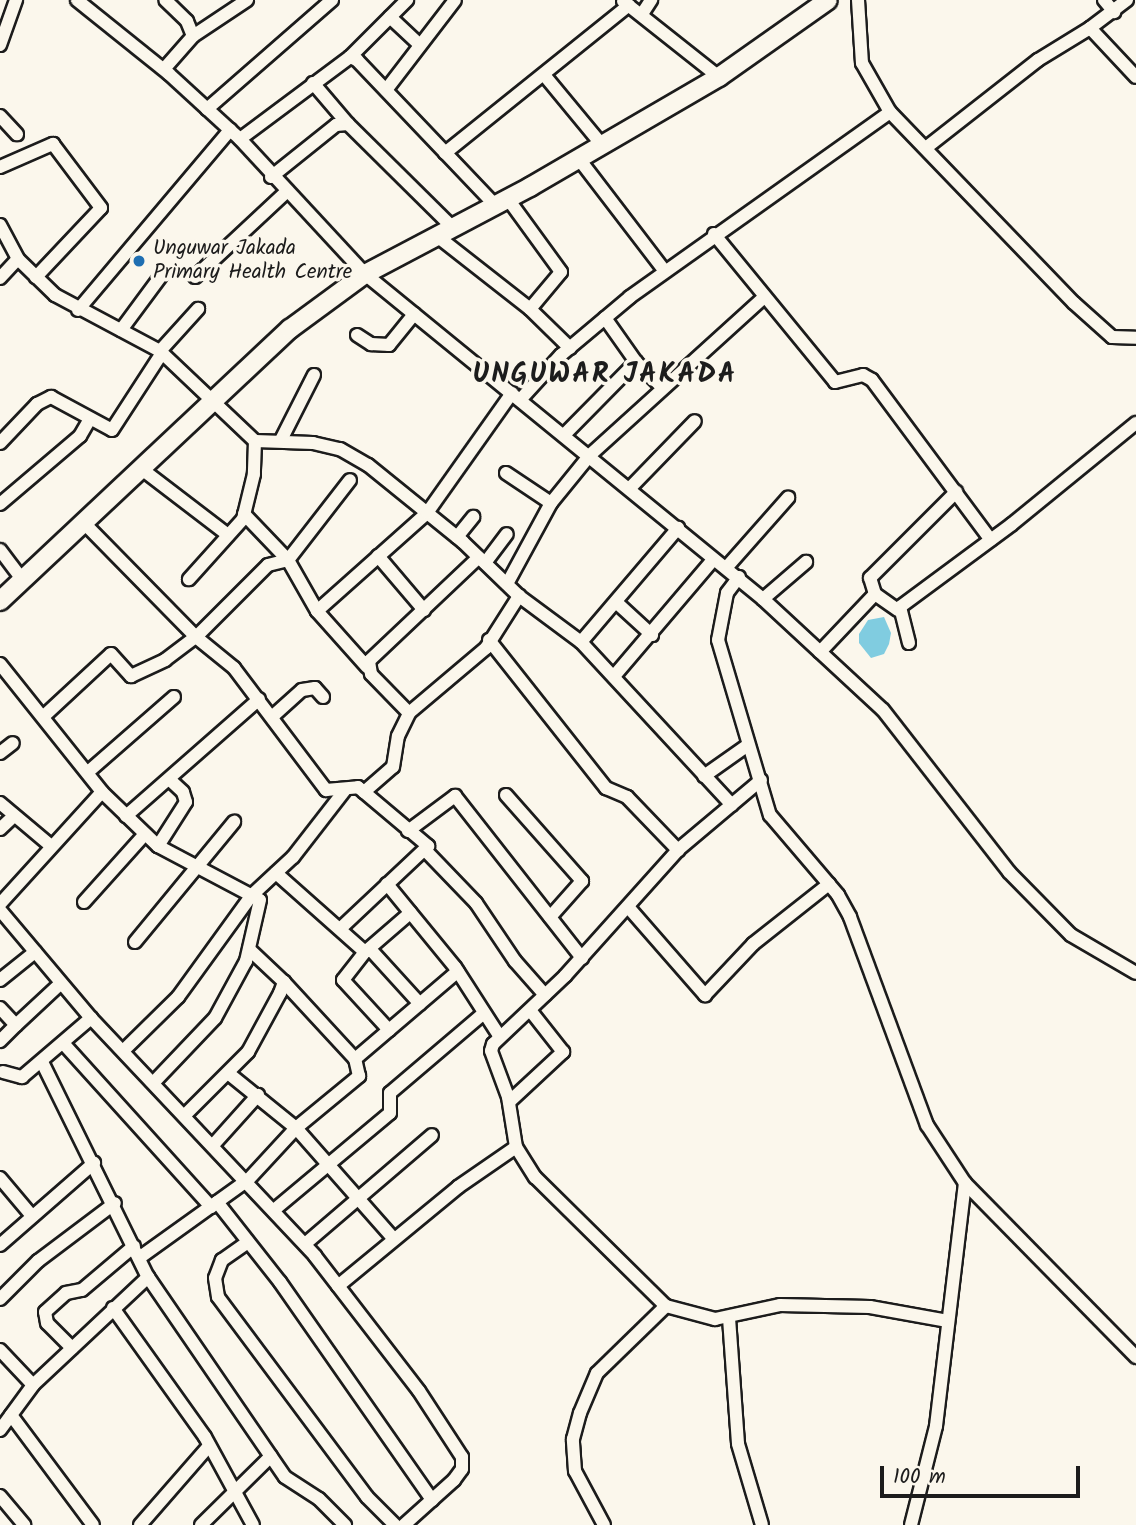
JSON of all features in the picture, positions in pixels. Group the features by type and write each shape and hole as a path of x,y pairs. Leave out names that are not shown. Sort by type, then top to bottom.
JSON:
{"street":[{"path":"0,45 16,0"},
{"path":"77,0 164,69 235,134 271,177 365,274 590,455 763,599 883,710 1009,872 1071,935 1136,973"},
{"path":"165,0 187,21 193,36"},
{"path":"164,69 193,36 247,0"},
{"path":"207,109 332,0"},
{"path":"78,310 235,134 350,57 407,0"},
{"path":"386,90 455,0"},
{"path":"642,14 651,0"},
{"path":"0,601 290,329 365,274 502,202 719,77 828,0"},
{"path":"858,0 862,63 890,112 927,147 1074,303 1112,337 1136,338"},
{"path":"1104,0 1114,12"},
{"path":"927,147 1038,60 1114,12 1127,0"},
{"path":"445,153 545,76 626,3 719,77"},
{"path":"390,17 419,44"},
{"path":"1090,28 1136,77"},
{"path":"350,57 386,90 445,153 502,202 561,272 530,309"},
{"path":"545,76 601,145"},
{"path":"313,83 445,232 570,348"},
{"path":"317,611 427,513 516,397 570,348 714,234 890,112"},
{"path":"0,116 17,134"},
{"path":"271,177 336,125 348,124"},
{"path":"0,167 53,144 102,208 36,277"},
{"path":"579,159 664,271"},
{"path":"195,277 286,192"},
{"path":"0,225 18,259 36,277 78,310 161,352 214,398 255,441 254,474 244,514 189,579"},
{"path":"714,234 835,382 863,375 872,380 991,540"},
{"path":"0,278 18,259"},
{"path":"121,330 161,276"},
{"path":"507,584 551,503 590,455 764,298"},
{"path":"0,443 37,404 51,397 112,430 161,352 198,309"},
{"path":"357,335 371,344 389,345 414,314"},
{"path":"605,318 636,362 663,388"},
{"path":"564,435 636,362"},
{"path":"281,440 314,375"},
{"path":"0,505 80,436 90,419"},
{"path":"630,488 695,421"},
{"path":"898,610 991,540 1136,423"},
{"path":"255,441 281,440 340,449 427,513 457,537 519,596 581,642 732,805"},
{"path":"142,470 228,535"},
{"path":"506,473 551,503"},
{"path":"44,716 111,654 131,676 165,660 196,636 262,569 288,560 350,480"},
{"path":"909,643 898,610 875,594 870,578 956,492"},
{"path":"726,568 788,498"},
{"path":"244,514 288,560 317,611 409,713"},
{"path":"457,537 472,517"},
{"path":"85,524 196,636 234,668 273,716 326,790 358,787 424,842 426,851 477,903 515,961 545,995"},
{"path":"581,642 677,528"},
{"path":"367,667 507,534"},
{"path":"0,551 23,580"},
{"path":"378,556 424,610"},
{"path":"615,676 713,560"},
{"path":"763,599 806,562"},
{"path":"739,577 727,593 718,640 770,816 829,884 850,917 927,1125 965,1183 1136,1357"},
{"path":"820,652 875,594"},
{"path":"364,792 393,768 398,736 409,713 486,648 519,596"},
{"path":"615,602 652,635"},
{"path":"489,640 606,788 627,797 678,850"},
{"path":"0,664 102,792 158,846 260,900 249,949 215,1018 155,1081"},
{"path":"273,716 302,690 315,688 323,697"},
{"path":"88,772 174,697"},
{"path":"126,816 259,699"},
{"path":"0,753 13,743"},
{"path":"704,776 748,745"},
{"path":"158,846 186,802 183,792 169,779"},
{"path":"761,780 678,850 582,958 500,1037 491,1051 509,1102 516,1147 535,1177 666,1306 715,1319 780,1305 870,1307 948,1321"},
{"path":"124,1050 178,998 251,896 276,873 345,790"},
{"path":"102,792 51,846 2,915 91,1018 155,1081 304,1244 338,1286 462,1457 462,1469 454,1480 404,1525"},
{"path":"506,795 582,881 550,917"},
{"path":"408,831 455,796 582,958"},
{"path":"0,803 13,817 51,846"},
{"path":"0,829 13,817"},
{"path":"135,942 234,822"},
{"path":"85,902 145,834"},
{"path":"342,927 426,851"},
{"path":"276,873 342,927 420,1004"},
{"path":"387,884 458,971 500,1037"},
{"path":"629,908 705,995 753,944 829,884"},
{"path":"389,1030 343,980 368,951 410,913"},
{"path":"72,1348 47,1323 45,1312 66,1293 82,1290 248,1180 296,1128 359,1076 355,1059 284,982 249,949"},
{"path":"0,980 35,952"},
{"path":"355,1059 458,971"},
{"path":"186,1114 248,1052 284,982"},
{"path":"0,1041 60,984"},
{"path":"0,1008 16,1025"},
{"path":"509,1102 563,1052 530,1010"},
{"path":"274,1210 328,1161 390,1114 390,1093 484,1013"},
{"path":"1,1073 22,1077 91,1018"},
{"path":"63,1043 248,1242 432,1500"},
{"path":"42,1062 115,1203 148,1277 293,1486 319,1499 345,1525"},
{"path":"228,1073 296,1128 328,1161 394,1239"},
{"path":"214,1144 258,1095"},
{"path":"304,1244 432,1135"},
{"path":"338,1286 394,1239 516,1147"},
{"path":"1,1243 94,1163"},
{"path":"0,1178 32,1216"},
{"path":"911,1525 936,1426 965,1183"},
{"path":"0,1298 38,1261 115,1203"},
{"path":"248,1242 222,1260 215,1278 218,1297 367,1497 395,1525"},
{"path":"1,1428 33,1385 148,1277"},
{"path":"604,1525 575,1471 573,1440 580,1413 597,1373 666,1306"},
{"path":"113,1308 209,1446 253,1525"},
{"path":"729,1318 738,1444 762,1525"},
{"path":"0,1350 33,1385"},
{"path":"12,1415 93,1525"},
{"path":"140,1525 209,1446"},
{"path":"201,1525 271,1455"},
{"path":"0,1496 24,1525"}],"water":[{"path":"884,617 891,633 889,644 884,654 871,658 859,643 859,634 868,620"}],"place":[{"name":"Unguwar Jakada Primary Health Centre","path":"139,261"}],"district":[{"name":"UNGUWAR JAKADA","path":"605,375"}]}
